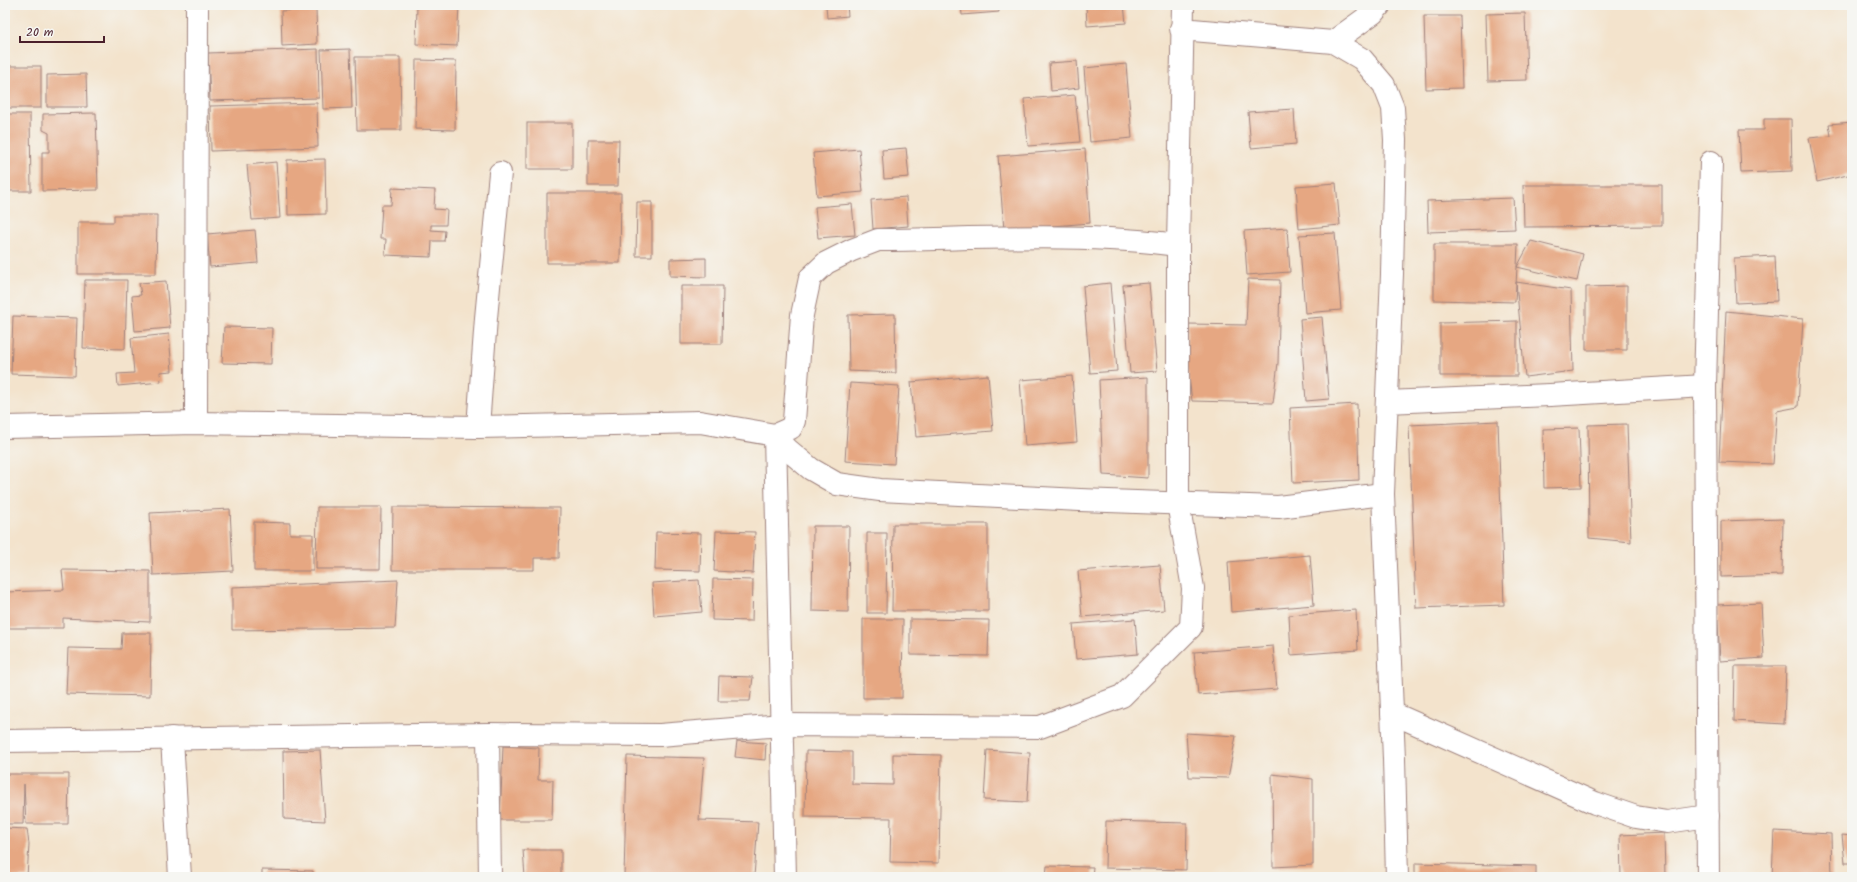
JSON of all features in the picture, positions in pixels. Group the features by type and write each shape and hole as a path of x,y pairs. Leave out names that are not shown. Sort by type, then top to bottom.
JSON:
{"street":[{"path":"196,423 197,5"},
{"path":"5,741 488,734 660,735 782,725 1040,727 1122,696 1191,627 1193,588 1178,503 1178,245 1183,5"},
{"path":"1333,42 1373,13 1380,5"},
{"path":"1182,30 1333,42 1362,59 1384,85 1393,108 1395,156 1383,494 1392,713 1396,877"},
{"path":"1708,877 1706,386 1710,162"},
{"path":"478,427 486,318 500,173"},
{"path":"5,427 196,423 478,427 700,422 775,435 791,428 794,421 802,315 810,278 826,263 852,250 878,240 1049,238 1142,240 1178,245"},
{"path":"1387,402 1706,386"},
{"path":"775,435 787,449 811,469 837,484 880,490 1080,500 1278,507 1383,494"},
{"path":"775,435 785,877"},
{"path":"1392,713 1595,803 1636,817 1667,822 1708,816"},
{"path":"488,734 490,877"},
{"path":"172,738 180,877"}],"building":[{"path":"417,5 459,5 457,46 416,44"},
{"path":"826,5 847,5 848,16 827,18"},
{"path":"961,5 998,5 999,12 962,15"},
{"path":"1086,5 1124,5 1126,23 1087,26"},
{"path":"316,9 317,44 282,46 281,11"},
{"path":"1525,13 1527,80 1488,81 1486,14"},
{"path":"1424,16 1460,16 1462,88 1426,89"},
{"path":"318,49 319,98 210,101 208,53"},
{"path":"350,49 352,108 323,109 321,50"},
{"path":"355,57 400,57 401,130 357,130"},
{"path":"416,60 456,61 455,130 415,129"},
{"path":"1077,61 1079,88 1051,91 1049,63"},
{"path":"1126,64 1132,138 1090,142 1084,68"},
{"path":"5,66 41,66 41,108 5,108"},
{"path":"86,74 87,107 47,107 47,75"},
{"path":"1075,95 1080,142 1028,146 1024,99"},
{"path":"317,103 318,147 211,151 210,106"},
{"path":"1294,109 1296,144 1251,148 1248,112"},
{"path":"96,113 98,190 42,191 42,152 49,152 49,133 43,130 43,114"},
{"path":"5,114 30,114 31,191 5,191"},
{"path":"1764,119 1791,119 1792,171 1741,173 1739,130 1764,130"},
{"path":"1852,122 1852,174 1817,182 1809,138 1831,136 1829,124"},
{"path":"527,123 572,123 572,169 527,169"},
{"path":"588,140 619,140 618,186 588,186"},
{"path":"906,148 909,177 884,179 882,150"},
{"path":"859,149 863,192 817,196 813,153"},
{"path":"1085,149 1090,223 1004,230 998,156"},
{"path":"325,159 326,214 288,215 287,160"},
{"path":"276,162 280,218 252,220 247,165"},
{"path":"1336,183 1340,225 1299,229 1296,186"},
{"path":"1523,185 1662,185 1662,226 1524,227"},
{"path":"392,188 435,190 434,209 447,210 446,225 431,225 431,230 445,231 444,241 432,241 431,257 385,255 386,239 380,239 382,205 391,205"},
{"path":"547,193 621,193 620,263 547,263"},
{"path":"906,197 908,226 873,229 871,200"},
{"path":"1513,198 1515,229 1428,232 1427,201"},
{"path":"637,202 652,202 652,256 636,256"},
{"path":"852,204 855,235 818,238 815,207"},
{"path":"114,215 157,215 156,274 78,274 78,222 114,222"},
{"path":"1287,228 1290,272 1247,275 1244,231"},
{"path":"255,230 258,263 210,267 207,234"},
{"path":"1335,233 1341,310 1305,313 1299,235"},
{"path":"1531,241 1583,254 1577,281 1517,267"},
{"path":"1434,244 1518,244 1515,302 1434,300"},
{"path":"1775,256 1777,301 1736,303 1734,258"},
{"path":"706,258 706,277 670,276 670,259"},
{"path":"1248,279 1280,280 1278,363 1273,403 1192,401 1187,361 1188,324 1246,325"},
{"path":"85,280 127,280 125,349 83,348"},
{"path":"166,281 170,328 135,331 132,296 141,295 139,283"},
{"path":"1516,282 1571,290 1573,371 1525,377"},
{"path":"1110,283 1117,371 1090,373 1083,286"},
{"path":"1149,283 1157,371 1130,373 1123,285"},
{"path":"681,286 723,286 722,344 681,344"},
{"path":"1627,286 1627,350 1586,350 1586,287"},
{"path":"1726,311 1803,319 1798,407 1777,411 1773,464 1719,462"},
{"path":"895,314 896,373 849,371 848,315"},
{"path":"13,316 77,318 75,376 11,374"},
{"path":"1322,317 1329,399 1306,401 1300,319"},
{"path":"1517,321 1517,376 1440,376 1440,323"},
{"path":"224,327 272,328 271,364 222,363"},
{"path":"169,334 172,371 160,372 161,382 118,386 117,374 134,373 131,338"},
{"path":"988,375 993,431 916,437 911,382"},
{"path":"1072,376 1077,442 1025,446 1020,380"},
{"path":"1148,377 1148,478 1103,475 1099,380"},
{"path":"850,383 899,386 894,464 845,461"},
{"path":"1357,404 1359,480 1293,483 1290,408"},
{"path":"1498,421 1504,605 1416,608 1409,425"},
{"path":"1627,424 1631,542 1589,538 1588,425"},
{"path":"1579,428 1581,487 1544,488 1543,429"},
{"path":"317,507 381,507 380,569 316,569"},
{"path":"393,507 560,508 559,558 534,558 534,570 392,570"},
{"path":"230,509 233,571 153,575 150,513"},
{"path":"1783,519 1782,575 1721,577 1721,521"},
{"path":"254,522 290,523 290,534 313,534 313,571 254,571"},
{"path":"893,524 988,524 988,611 892,611"},
{"path":"813,526 849,526 848,612 812,611"},
{"path":"716,531 755,532 753,573 714,571"},
{"path":"656,532 701,533 700,571 655,570"},
{"path":"867,533 887,533 886,613 867,613"},
{"path":"1310,555 1314,605 1231,612 1228,562"},
{"path":"1160,565 1164,610 1082,617 1078,571"},
{"path":"62,570 150,571 150,622 63,618 63,628 5,628 5,592 64,590"},
{"path":"713,579 753,580 752,621 712,620"},
{"path":"398,580 395,628 232,630 232,587"},
{"path":"699,580 702,612 654,616 652,583"},
{"path":"1761,603 1764,658 1720,661 1717,605"},
{"path":"1356,610 1358,650 1291,655 1289,615"},
{"path":"863,619 903,619 902,698 863,698"},
{"path":"910,619 989,620 988,656 910,655"},
{"path":"1135,619 1138,654 1076,659 1073,624"},
{"path":"122,633 151,633 150,696 66,694 68,648 121,649"},
{"path":"1273,646 1277,689 1198,695 1194,652"},
{"path":"1735,666 1786,666 1784,724 1734,721"},
{"path":"719,676 753,677 750,701 718,701"},
{"path":"1186,733 1236,736 1228,778 1189,777"},
{"path":"737,741 766,743 765,760 735,757"},
{"path":"503,746 539,748 538,780 553,780 552,820 500,820"},
{"path":"320,750 325,821 284,819 283,751"},
{"path":"987,750 1030,753 1027,802 984,800"},
{"path":"806,751 852,752 852,784 893,785 893,754 941,755 939,863 890,862 891,818 805,817"},
{"path":"627,756 704,758 699,820 758,822 754,877 624,877"},
{"path":"5,774 69,774 68,824 26,824 24,784 23,824 5,824"},
{"path":"1272,774 1313,779 1313,865 1273,867"},
{"path":"1106,821 1187,823 1186,870 1105,868"},
{"path":"5,828 27,829 29,844 27,877 5,877"},
{"path":"1774,831 1831,834 1832,877 1772,877"},
{"path":"1664,833 1665,877 1621,877 1620,835"},
{"path":"1842,835 1852,836 1852,863 1845,863"},
{"path":"523,850 561,850 561,877 525,877"},
{"path":"1415,863 1536,866 1536,877 1415,877"},
{"path":"1047,866 1093,867 1092,877 1046,877"},
{"path":"262,870 313,871 313,877 262,877"}]}
